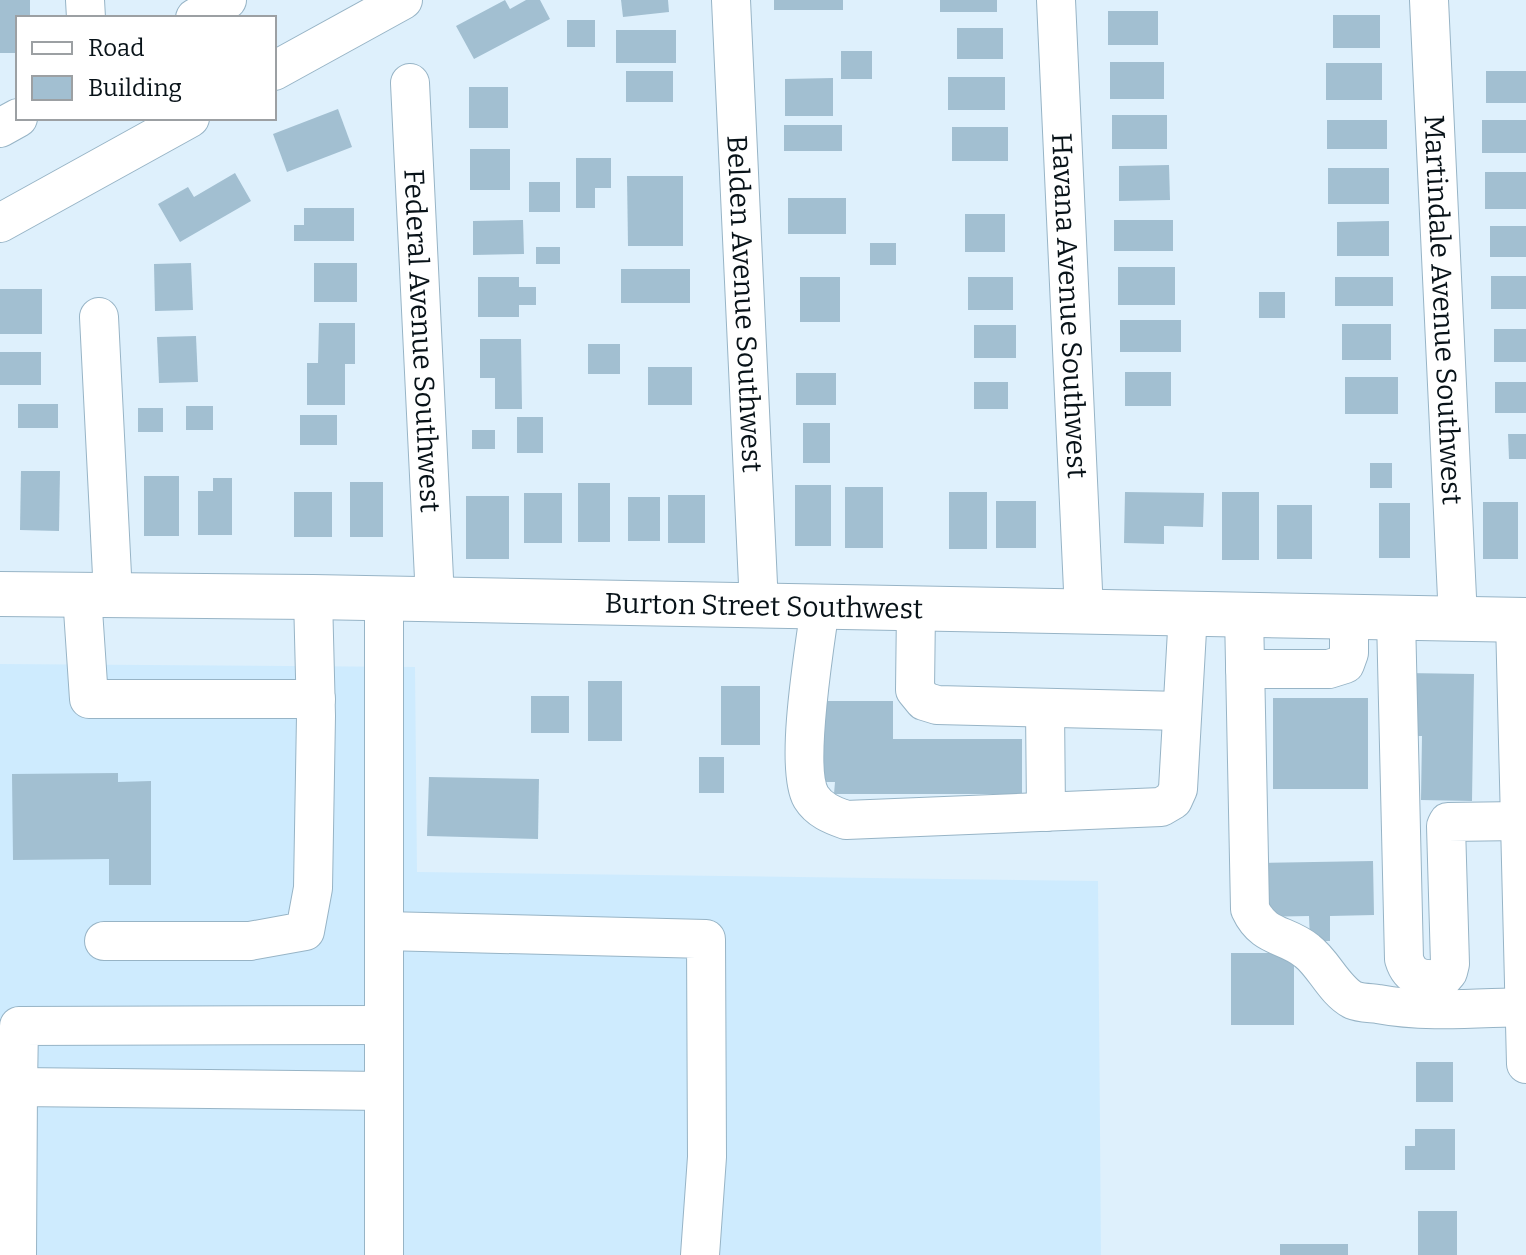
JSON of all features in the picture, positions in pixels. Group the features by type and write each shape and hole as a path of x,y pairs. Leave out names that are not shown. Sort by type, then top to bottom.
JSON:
{"main road":[{"name":"Burton Street Southwest","path":"0,594 384,598 1521,620"}],"street":[{"path":"199,16 227,0"},
{"path":"276,70 403,0"},
{"name":"Belden Avenue Southwest","path":"731,0 759,606"},
{"name":"Havana Avenue Southwest","path":"1056,0 1084,612"},
{"name":"Martindale Avenue Southwest","path":"1429,0 1458,619"},
{"name":"Federal Avenue Southwest","path":"410,83 435,599"},
{"path":"0,223 186,120"},
{"path":"99,317 98,595 89,699 316,699"},
{"path":"104,941 250,941 305,931 313,888 316,699 313,597"},
{"path":"384,598 384,1255"},
{"path":"820,607 808,687 805,783 812,798 825,812 846,820 1161,807 1173,800 1178,789 1188,613"},
{"path":"916,609 915,690 924,701 937,705 1181,711"},
{"path":"1244,614 1250,909 1256,922 1269,933 1293,940 1310,953 1353,1000 1408,1010 1525,1007"},
{"path":"1245,669 1329,669 1345,664 1349,653 1349,616"},
{"path":"1396,618 1404,959 1410,972 1418,979 1442,979 1450,964 1448,822 1520,821"},
{"path":"1521,620 1520,821 1526,1064"},
{"path":"1045,708 1046,812"},
{"path":"384,931 706,939 707,1157 700,1255"},
{"path":"17,1255 19,1026 384,1025"},
{"path":"18,1087 384,1091"}],"shaded area":[{"path":"0,664 415,667 417,872 1098,881 1101,1255 0,1255"}],"building":[{"path":"0,0 30,0 30,16 16,16 16,53 0,53"},
{"path":"505,0 510,9 526,0 540,0 550,19 474,59 456,26"},
{"path":"621,0 668,0 669,12 623,17"},
{"path":"774,0 843,0 843,10 774,10"},
{"path":"940,0 997,0 997,12 940,12"},
{"path":"1108,11 1158,11 1158,45 1108,45"},
{"path":"1333,15 1380,15 1380,48 1333,48"},
{"path":"567,20 595,20 595,47 567,47"},
{"path":"957,28 1003,28 1003,59 957,59"},
{"path":"616,30 676,30 676,63 616,63"},
{"path":"841,51 872,51 872,79 841,79"},
{"path":"1110,62 1164,62 1164,99 1110,99"},
{"path":"1326,63 1382,63 1382,100 1326,100"},
{"path":"626,71 673,71 673,102 626,102"},
{"path":"1486,71 1526,71 1526,103 1486,103"},
{"path":"948,77 1005,77 1005,110 948,110"},
{"path":"833,78 833,116 785,116 785,79"},
{"path":"469,87 508,87 508,128 469,128"},
{"path":"338,109 352,147 287,172 273,134"},
{"path":"1112,115 1167,115 1167,149 1112,149"},
{"path":"1327,120 1387,120 1387,149 1327,149"},
{"path":"1482,120 1526,120 1526,153 1482,153"},
{"path":"784,125 842,125 842,151 784,151"},
{"path":"952,127 1008,127 1008,161 952,161"},
{"path":"470,149 510,149 510,190 470,190"},
{"path":"576,158 611,158 611,188 595,188 595,208 576,208"},
{"path":"1169,165 1170,200 1119,201 1119,166"},
{"path":"1328,168 1389,168 1389,204 1328,204"},
{"path":"1485,172 1526,172 1526,209 1485,209"},
{"path":"235,173 251,201 180,242 158,204 188,187 194,197"},
{"path":"627,176 683,176 683,246 628,246"},
{"path":"529,182 560,182 560,212 529,212"},
{"path":"788,198 846,198 846,234 788,234"},
{"path":"304,208 354,208 354,241 294,241 294,225 304,225"},
{"path":"965,214 1005,214 1005,252 965,252"},
{"path":"523,220 524,254 473,255 473,221"},
{"path":"1114,220 1173,220 1173,251 1114,251"},
{"path":"1389,221 1389,256 1337,256 1337,222"},
{"path":"1490,226 1526,226 1526,257 1490,257"},
{"path":"870,243 896,243 896,265 870,265"},
{"path":"536,247 560,247 560,264 536,264"},
{"path":"191,263 193,310 155,311 154,264"},
{"path":"314,263 357,263 357,302 314,302"},
{"path":"1118,267 1175,267 1175,305 1118,305"},
{"path":"621,269 690,269 690,303 621,303"},
{"path":"1491,276 1526,276 1526,309 1491,309"},
{"path":"478,277 519,277 519,287 536,287 536,305 519,305 519,317 478,317"},
{"path":"800,277 840,277 840,322 800,322"},
{"path":"968,277 1013,277 1013,310 968,310"},
{"path":"1335,277 1393,277 1393,306 1335,306"},
{"path":"0,289 42,289 42,334 0,334"},
{"path":"1259,292 1285,292 1285,318 1259,318"},
{"path":"1120,320 1181,320 1181,352 1120,352"},
{"path":"319,323 355,323 355,364 345,364 345,405 307,405 307,363 318,363"},
{"path":"1342,324 1391,324 1391,360 1342,360"},
{"path":"974,325 1016,325 1016,358 974,358"},
{"path":"1494,329 1526,329 1526,362 1494,362"},
{"path":"196,336 198,382 159,383 157,337"},
{"path":"480,339 521,339 522,409 495,409 495,378 480,378"},
{"path":"588,344 620,344 620,374 588,374"},
{"path":"0,352 41,352 41,385 0,385"},
{"path":"648,367 692,367 692,405 648,405"},
{"path":"1125,372 1171,372 1171,406 1125,406"},
{"path":"796,373 836,373 836,405 796,405"},
{"path":"1345,377 1398,377 1398,414 1345,414"},
{"path":"974,382 1008,382 1008,409 974,409"},
{"path":"1495,382 1526,382 1526,413 1495,413"},
{"path":"18,404 58,404 58,428 18,428"},
{"path":"186,406 213,406 213,430 186,430"},
{"path":"138,408 163,408 163,432 138,432"},
{"path":"300,415 337,415 337,445 300,445"},
{"path":"517,417 543,417 543,453 517,453"},
{"path":"803,423 830,423 830,463 803,463"},
{"path":"472,430 495,430 495,449 472,449"},
{"path":"1508,434 1526,434 1526,459 1509,459"},
{"path":"1370,463 1392,463 1392,488 1370,488"},
{"path":"21,471 60,471 59,531 20,530"},
{"path":"144,476 179,476 179,536 144,536"},
{"path":"213,478 232,478 232,535 198,535 198,491 213,491"},
{"path":"350,482 383,482 383,537 350,537"},
{"path":"578,483 610,483 610,542 578,542"},
{"path":"795,485 831,485 831,546 795,546"},
{"path":"845,487 883,487 883,548 845,548"},
{"path":"294,492 332,492 332,537 294,537"},
{"path":"949,492 987,492 987,549 949,549"},
{"path":"1125,492 1204,493 1203,527 1164,526 1164,544 1124,543"},
{"path":"1222,492 1259,492 1259,560 1222,560"},
{"path":"524,493 562,493 562,543 524,543"},
{"path":"668,495 705,495 705,543 668,543"},
{"path":"466,496 509,496 509,559 466,559"},
{"path":"628,497 660,497 660,541 628,541"},
{"path":"996,501 1036,501 1036,548 996,548"},
{"path":"1483,502 1518,502 1518,559 1483,559"},
{"path":"1379,503 1410,503 1410,558 1379,558"},
{"path":"1277,505 1312,505 1312,559 1277,559"},
{"path":"1405,673 1474,674 1472,801 1421,800 1422,736 1404,736"},
{"path":"588,681 622,681 622,741 588,741"},
{"path":"721,686 760,686 760,745 721,745"},
{"path":"531,696 569,696 569,733 531,733"},
{"path":"1273,698 1368,698 1368,789 1273,789"},
{"path":"810,701 893,701 893,739 1022,739 1022,794 834,794 835,782 810,782"},
{"path":"699,757 724,757 724,793 699,793"},
{"path":"118,773 118,782 151,781 151,885 109,885 109,859 13,860 12,774"},
{"path":"429,777 539,779 538,839 427,836"},
{"path":"1373,861 1374,915 1330,916 1330,941 1310,941 1309,916 1261,917 1260,863"},
{"path":"1231,953 1294,953 1294,1025 1231,1025"},
{"path":"1416,1062 1453,1062 1453,1102 1416,1102"},
{"path":"1415,1129 1455,1129 1455,1170 1405,1170 1405,1146 1415,1146"},
{"path":"1418,1211 1457,1211 1457,1255 1418,1255"},
{"path":"1280,1244 1348,1244 1348,1255 1280,1255"}]}
